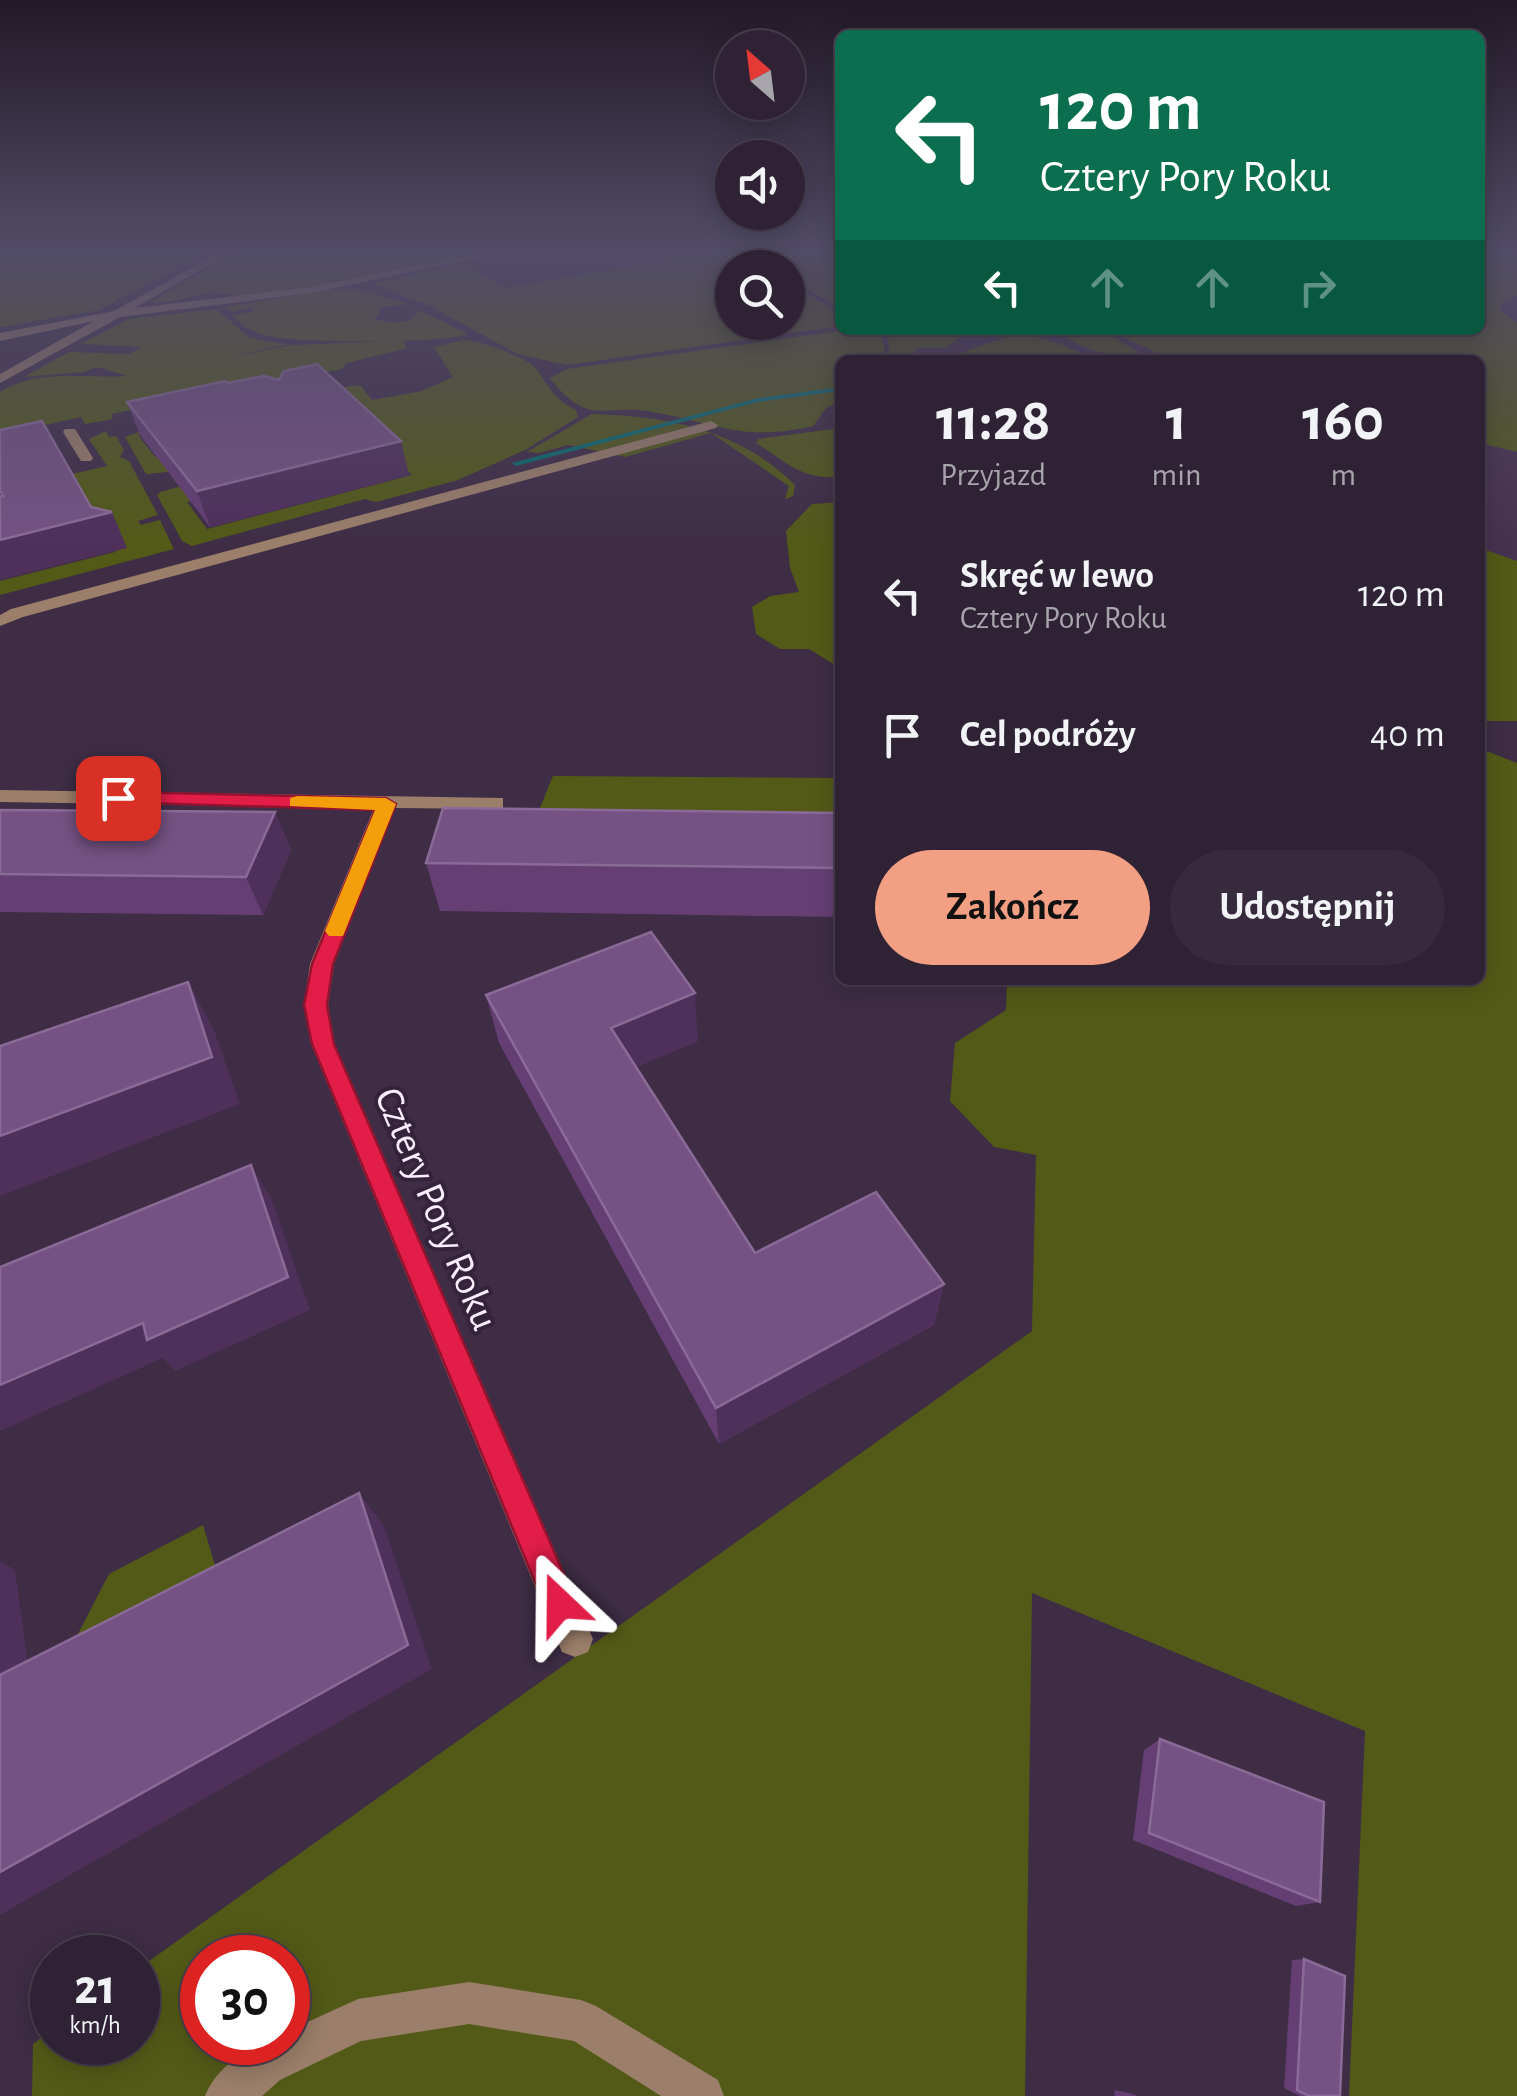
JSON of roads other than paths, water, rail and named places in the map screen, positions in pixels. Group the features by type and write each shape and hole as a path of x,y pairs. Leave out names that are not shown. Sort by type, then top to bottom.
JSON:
{"street":[{"path":"0,379 51,350"},
{"path":"0,621 16,613 710,425"},
{"path":"70,432 86,458"},
{"path":"0,796 496,803"},
{"name":"Cztery Pory Roku","path":"386,804 322,964 316,1005 323,1044 575,1639"},
{"path":"227,2096 266,2065 358,2020 470,2003 581,2021 702,2096"}],"waterway":[{"path":"516,463 758,400 835,390"}]}
